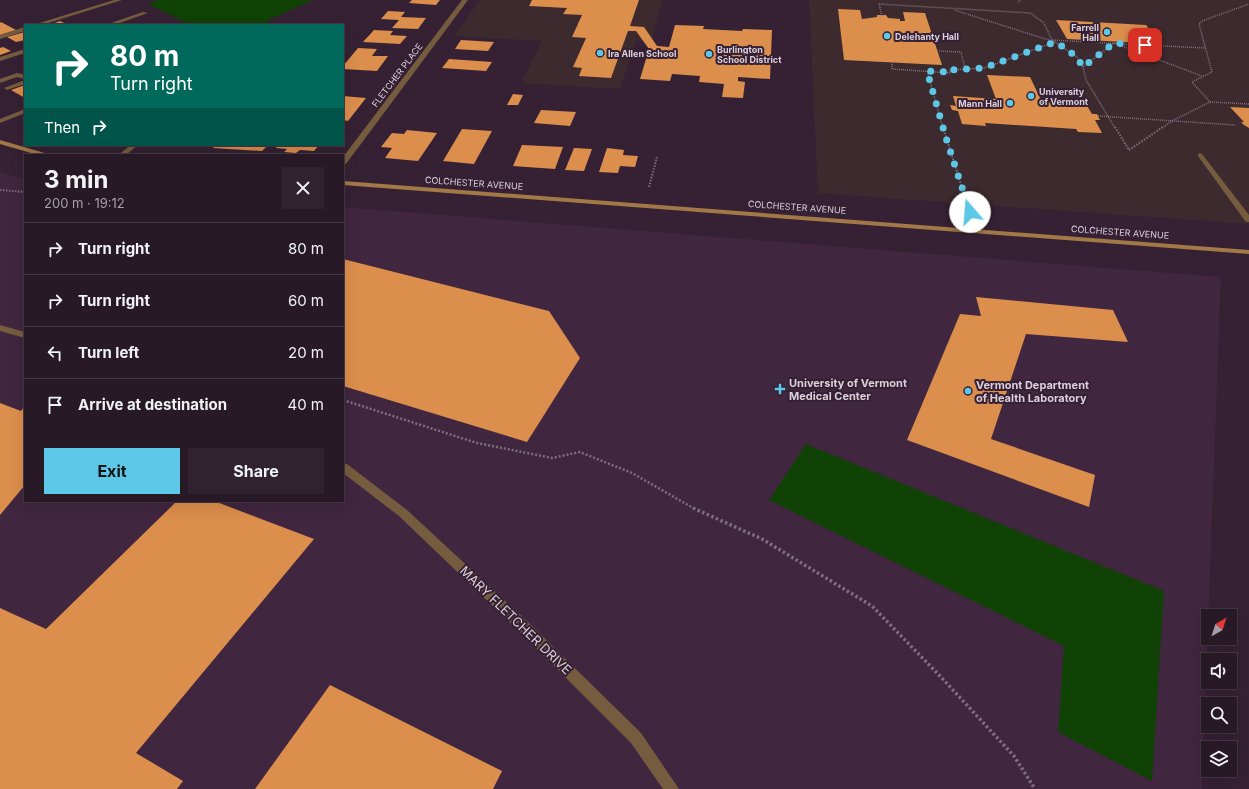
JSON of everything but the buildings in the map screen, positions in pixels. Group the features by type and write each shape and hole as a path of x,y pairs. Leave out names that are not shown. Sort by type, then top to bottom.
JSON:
{"main road":[{"path":"0,142 42,154"},
{"name":"COLCHESTER AVENUE","path":"344,183 1249,252"}],"street":[{"path":"39,24 119,0"},
{"name":"FLETCHER PLACE","path":"344,161 465,0"},
{"path":"111,24 145,13"},
{"path":"0,37 24,29"},
{"path":"0,59 24,51"},
{"path":"0,81 17,75 24,77"},
{"path":"7,88 24,82"},
{"path":"0,121 24,111"},
{"path":"123,154 134,146"},
{"path":"1200,155 1249,220"},
{"path":"0,328 24,335"},
{"name":"MARY FLETCHER DRIVE","path":"344,468 403,513 524,627 636,738 672,789"}],"path":[{"path":"882,16 879,4 1030,13 1044,23 1052,40 1077,57 1083,67 1086,80 1129,150 1172,121 1210,102 1249,104"},
{"path":"1210,102 1192,82 1212,72 1198,24 1202,21 1249,4"},
{"path":"950,8 1055,42"},
{"path":"1052,40 1206,48"},
{"path":"892,62 892,69 950,72 950,70 984,68 1055,42"},
{"path":"1083,67 1114,43"},
{"path":"1114,43 1203,76"},
{"path":"937,50 961,52 966,69"},
{"path":"927,71 946,138 970,212"},
{"path":"1098,116 1236,125"},
{"path":"648,189 657,157"},
{"path":"0,190 24,192"},
{"path":"344,400 477,443 552,458 580,452 632,473 691,507 762,539 872,606 940,676 1014,756 1034,789"}],"shaded area":[{"path":"480,0 663,0 651,42 636,41 620,89 521,83 542,41 454,36"},
{"name":"University of Vermont","path":"809,0 1249,0 1249,224 818,193"},
{"name":"University of Vermont Medical Center","path":"0,172 24,179 24,502 344,502 344,207 1221,277 1209,609 1201,609 1201,645 1207,645 1207,653 1201,653 1201,689 1206,689 1205,697 1201,697 1201,733 1204,733 1204,741 1201,741 1202,789 0,789"}],"green space":[{"path":"158,0 313,0 268,20 268,24 188,24 148,4"},
{"path":"806,444 1164,591 1152,781 1058,732 1064,646 769,500"}],"place":[{"name":"Farrell Hall","path":"1107,32"},
{"name":"Delehanty Hall","path":"887,36"},
{"name":"Ira Allen School","path":"600,53"},
{"name":"Burlington School District","path":"709,54"},
{"name":"University of Vermont","path":"1031,96"},
{"name":"Mann Hall","path":"1010,103"},
{"name":"University of Vermont Medical Center","path":"780,389"},
{"name":"Vermont Department of Health Laboratory","path":"968,391"}],"route":[{"path":"970,212 946,138 927,71 950,72 950,70 984,68 1023,55 1055,42 1077,57 1083,67 1114,43 1145,45"}]}
